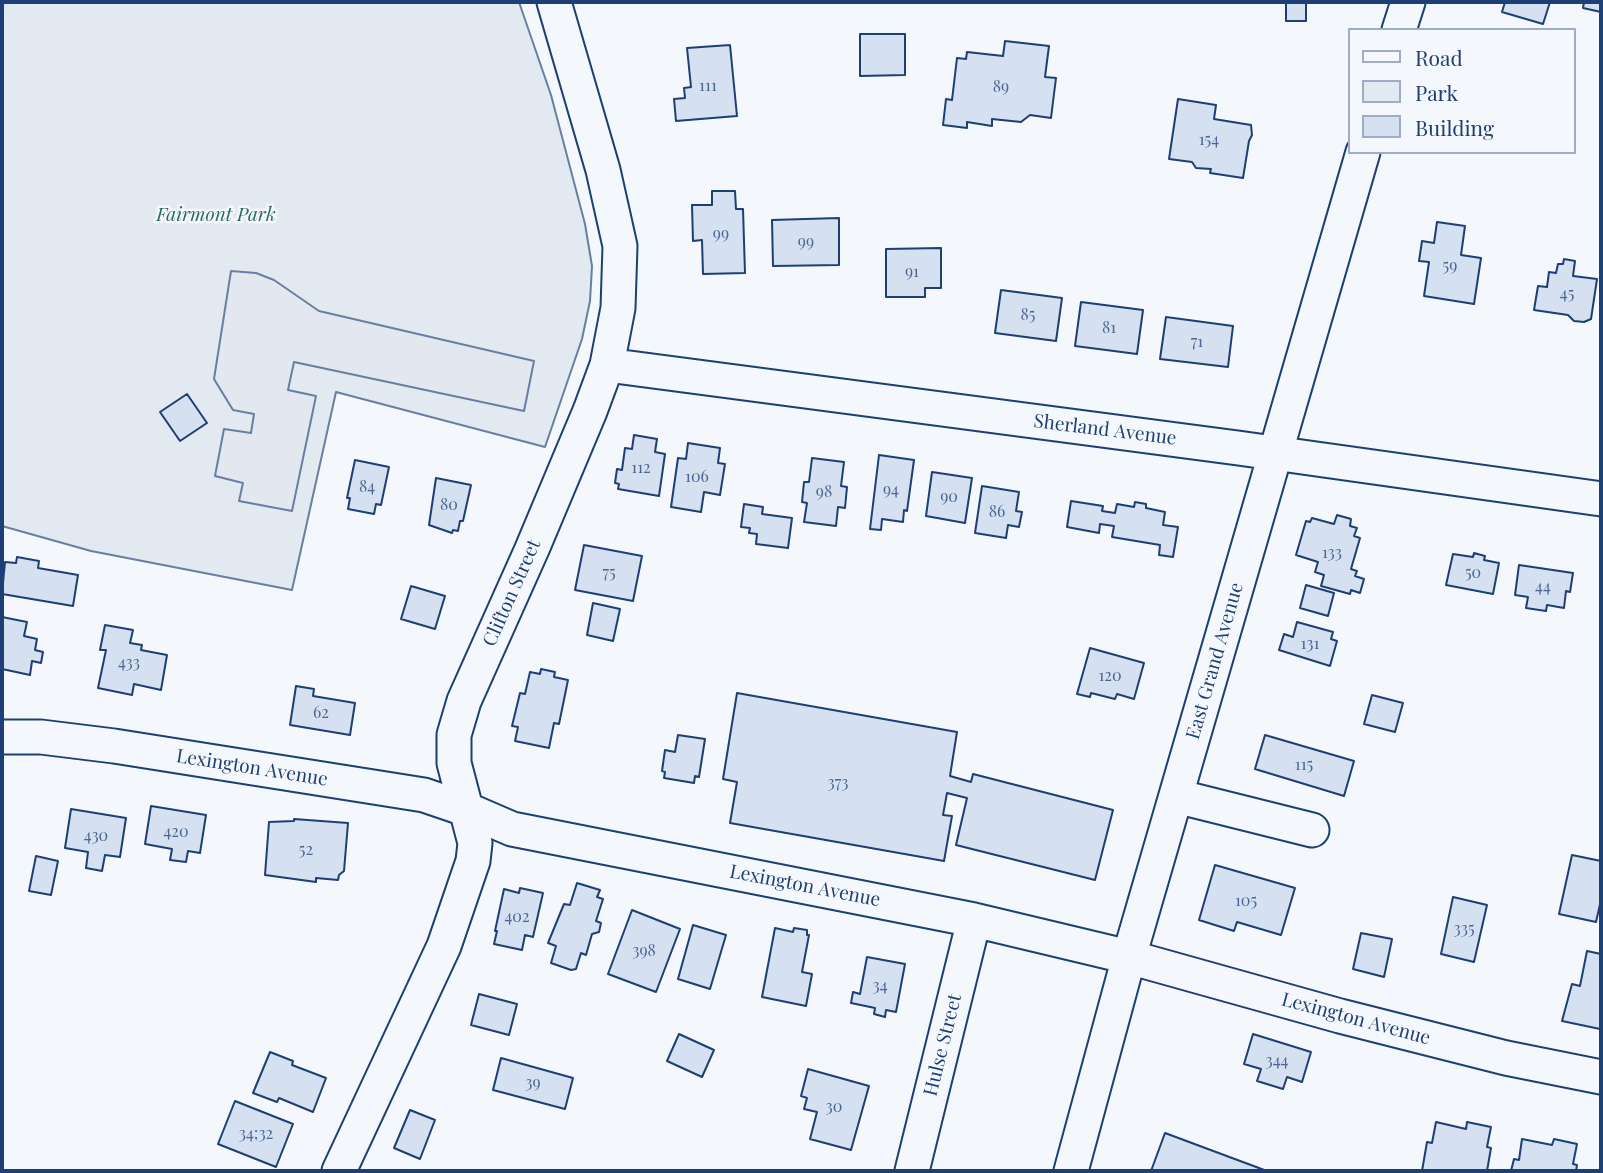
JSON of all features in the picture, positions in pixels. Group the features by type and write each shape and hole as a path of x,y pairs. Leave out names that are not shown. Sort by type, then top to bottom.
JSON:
{"street":[{"name":"Clifton Street","path":"339,1171 444,946 473,861 475,843 454,763 454,735 464,701 538,537 607,365 618,308 620,246 603,170 554,2"},
{"path":"1400,28 1408,2"},
{"name":"East Grand Avenue","path":"1072,1171 1129,957 1362,154"},
{"name":"Sherland Avenue","path":"607,365 1601,499"},
{"name":"Lexington Avenue","path":"2,737 41,737 114,746 424,795 512,829 974,920 1129,957 1481,1052 1601,1077"},
{"path":"1176,796 1312,830"},
{"name":"Hulse Street","path":"912,1171 974,920"}],"green space":[{"name":"Fairmont Park","path":"2,2 519,2 551,95 585,224 592,266 590,301 582,339 545,447 336,392 292,590 91,551 2,526"}],"shaded area":[{"path":"231,271 256,273 274,280 319,311 534,361 524,411 294,362 288,390 316,396 292,511 239,501 243,483 215,476 224,429 251,433 254,414 233,410 214,379"}],"building":[{"path":"1286,2 1306,2 1306,21 1286,21"},
{"path":"1505,2 1550,2 1543,24 1502,12"},
{"path":"1584,2 1601,2 1601,12 1583,8"},
{"path":"860,34 905,34 905,75 860,76"},
{"path":"1005,41 1049,46 1045,77 1056,78 1051,118 1030,115 1021,122 992,119 992,126 967,122 967,128 943,125 946,99 952,100 957,58 966,59 967,52 1003,56"},
{"path":"730,45 737,116 676,121 674,99 685,98 684,88 691,87 687,48"},
{"path":"1178,99 1216,105 1214,119 1251,125 1252,135 1243,178 1210,173 1211,169 1196,168 1192,162 1169,159"},
{"path":"712,191 735,191 736,209 743,209 745,273 703,274 702,240 693,241 692,205 712,205"},
{"path":"839,218 839,265 773,266 772,220"},
{"path":"1437,222 1465,226 1461,255 1481,258 1474,304 1424,296 1429,262 1419,261 1422,241 1434,243"},
{"path":"941,248 941,288 925,288 925,297 886,297 886,249"},
{"path":"1564,259 1575,261 1573,276 1597,279 1591,319 1584,322 1574,321 1568,315 1534,310 1538,286 1547,287 1549,272 1556,273 1558,264 1563,264"},
{"path":"1001,290 1062,298 1056,341 995,333"},
{"path":"1081,302 1143,310 1137,354 1075,346"},
{"path":"1166,317 1233,326 1228,367 1160,359"},
{"path":"187,394 207,423 180,441 160,412"},
{"path":"634,435 657,439 655,452 665,454 659,496 618,489 619,484 615,483 617,469 622,470 625,448 632,449"},
{"path":"688,443 720,448 718,463 725,464 720,495 704,492 701,512 671,507 678,458 686,459"},
{"path":"879,455 914,460 903,522 882,519 881,530 870,529"},
{"path":"812,458 844,462 841,486 847,487 845,508 838,507 836,526 804,522 807,503 802,502 804,482 809,482"},
{"path":"355,460 389,467 381,505 376,504 374,514 348,509 350,498 347,498"},
{"path":"932,472 972,478 965,523 926,516"},
{"path":"436,478 471,485 458,531 453,530 452,533 429,525"},
{"path":"982,486 1019,492 1016,511 1022,512 1019,527 1008,525 1006,538 975,533"},
{"path":"1071,501 1103,506 1102,511 1115,513 1117,504 1134,507 1135,502 1146,504 1146,508 1165,512 1163,525 1178,527 1173,557 1159,555 1160,545 1112,537 1114,526 1100,524 1099,533 1067,527"},
{"path":"744,504 763,507 762,514 792,518 788,548 756,544 757,534 749,533 750,528 741,527"},
{"path":"1337,515 1351,519 1350,526 1357,528 1354,536 1360,538 1351,569 1357,571 1355,576 1364,579 1360,593 1351,590 1350,594 1321,586 1324,575 1315,572 1318,562 1296,555 1306,521 1310,522 1312,518 1334,524"},
{"path":"584,545 642,556 633,601 575,590"},
{"path":"1474,553 1485,556 1484,560 1499,563 1493,594 1446,585 1453,554 1473,557"},
{"path":"17,557 39,561 38,568 78,575 73,606 2,594 5,562 16,563"},
{"path":"1519,565 1573,573 1570,592 1566,591 1564,608 1547,605 1546,611 1526,608 1528,597 1515,595"},
{"path":"1306,585 1334,593 1328,616 1300,608"},
{"path":"411,586 445,596 435,629 401,619"},
{"path":"593,603 620,609 613,641 587,635"},
{"path":"2,617 27,622 24,636 37,639 35,650 43,652 41,663 32,661 30,675 2,669"},
{"path":"1297,622 1333,632 1331,639 1337,641 1330,666 1279,650 1284,634 1293,637"},
{"path":"105,625 133,630 130,643 142,645 141,650 167,655 161,690 134,684 132,695 98,688 106,650 100,650"},
{"path":"1090,648 1144,663 1134,699 1117,694 1115,699 1091,693 1090,697 1077,694"},
{"path":"541,669 555,672 554,677 568,680 559,724 554,723 549,748 515,741 518,727 512,726 520,693 525,694 530,672 540,674"},
{"path":"296,686 314,689 313,696 355,703 350,735 290,725"},
{"path":"737,693 957,732 950,776 971,782 973,774 1113,810 1095,880 956,845 967,798 947,793 943,815 952,816 944,861 730,823 737,782 723,779"},
{"path":"1372,695 1403,703 1395,732 1364,724"},
{"path":"678,735 705,739 699,777 695,776 694,783 664,778 665,772 662,771 665,750 675,752"},
{"path":"1265,735 1354,761 1344,796 1255,769"},
{"path":"151,806 206,815 200,853 188,851 186,862 170,860 172,849 145,844"},
{"path":"71,809 126,818 120,857 105,855 102,871 86,868 88,852 65,848"},
{"path":"294,819 348,823 344,871 338,880 316,878 316,882 265,875 269,822"},
{"path":"1572,855 1601,861 1601,900 1596,922 1559,914"},
{"path":"36,856 58,861 51,895 29,891"},
{"path":"1215,865 1295,888 1281,935 1237,922 1234,931 1199,920"},
{"path":"577,883 600,890 597,897 603,899 596,921 601,923 599,932 592,934 586,955 581,953 576,969 571,970 551,963 556,946 548,943 564,904 570,905"},
{"path":"520,888 543,893 533,937 525,935 522,950 494,944 504,889 519,893"},
{"path":"1453,897 1487,905 1474,962 1441,954"},
{"path":"632,910 680,929 656,992 608,974"},
{"path":"693,925 726,935 710,989 678,979"},
{"path":"775,928 793,932 794,928 807,930 809,935 802,972 812,974 806,1006 762,997"},
{"path":"1361,933 1392,939 1384,977 1353,969"},
{"path":"1587,951 1601,954 1600,1029 1562,1021 1572,984 1580,986"},
{"path":"867,957 905,964 896,1012 886,1010 885,1017 874,1014 875,1008 851,1003 853,992 860,994"},
{"path":"479,994 517,1004 509,1035 471,1025"},
{"path":"679,1034 714,1050 702,1077 667,1061"},
{"path":"1253,1034 1311,1052 1302,1082 1287,1077 1283,1089 1257,1081 1261,1069 1244,1064"},
{"path":"270,1052 293,1061 292,1065 326,1078 313,1112 279,1098 277,1102 253,1093"},
{"path":"501,1058 573,1078 565,1109 493,1090"},
{"path":"808,1069 869,1086 851,1150 810,1139 817,1112 804,1109 807,1098 801,1096"},
{"path":"235,1101 293,1124 276,1167 218,1144"},
{"path":"410,1110 435,1120 420,1159 394,1148"},
{"path":"1436,1122 1466,1129 1467,1122 1491,1127 1487,1147 1491,1148 1487,1171 1422,1171 1427,1142 1432,1143"},
{"path":"1165,1133 1267,1171 1151,1171"},
{"path":"1522,1139 1552,1145 1554,1139 1577,1144 1573,1164 1577,1165 1576,1171 1511,1171 1514,1159 1519,1160"}]}
